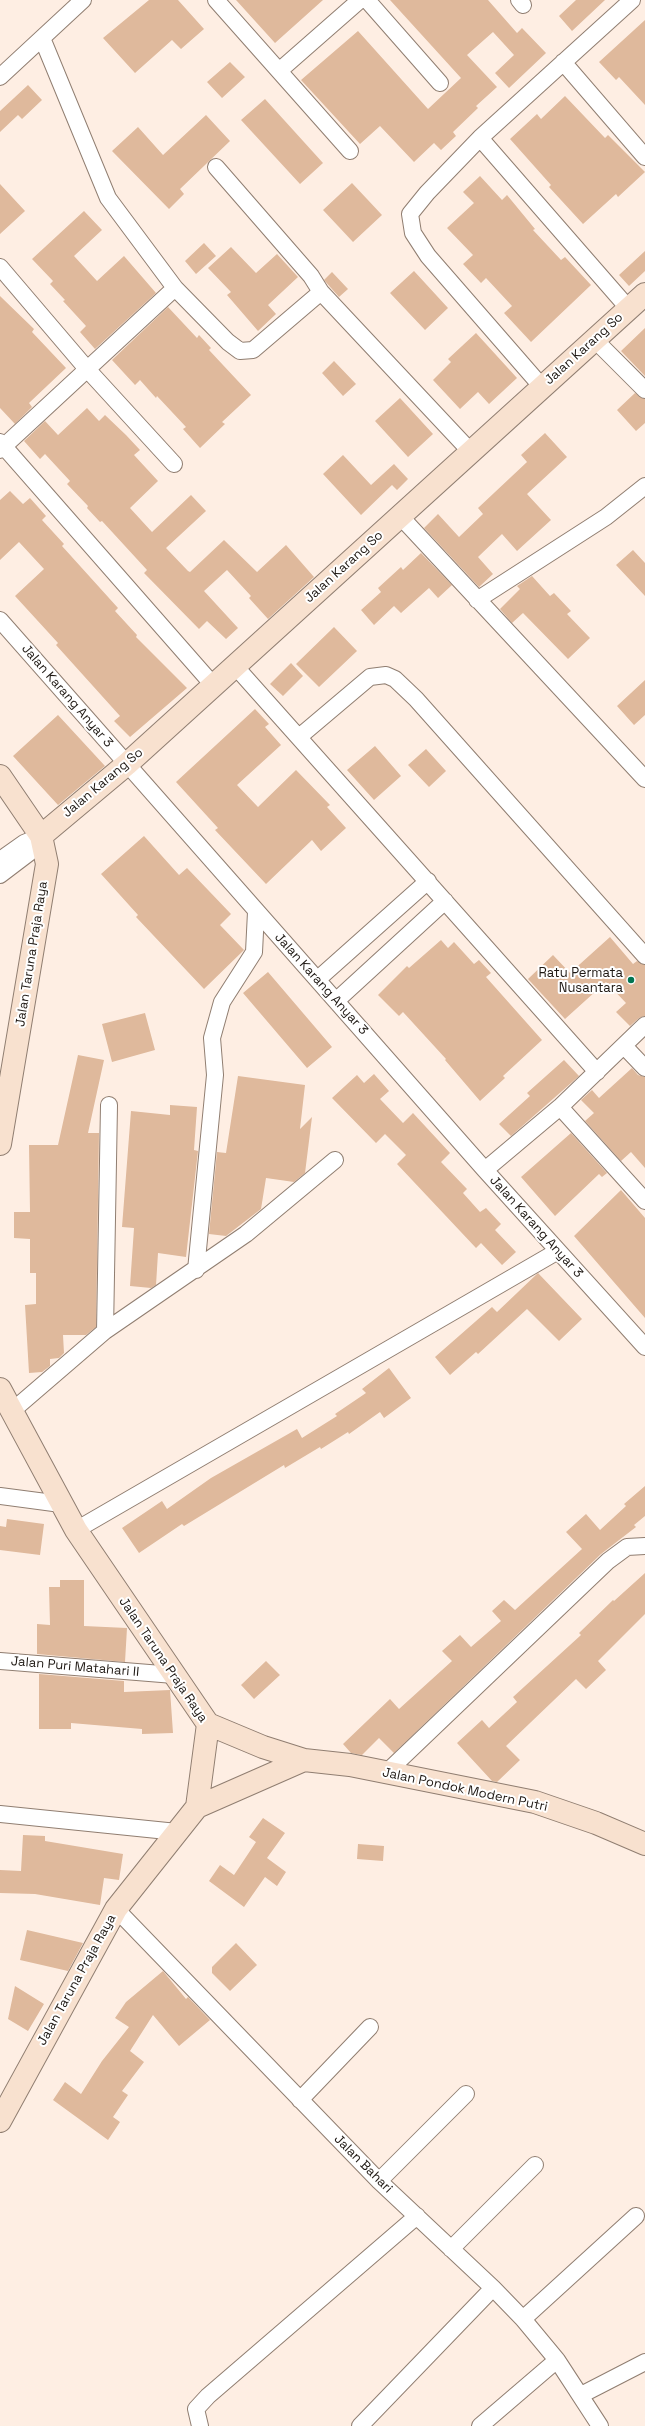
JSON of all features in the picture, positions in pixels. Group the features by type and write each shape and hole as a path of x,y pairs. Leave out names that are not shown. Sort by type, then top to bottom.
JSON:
{"street":[{"path":"0,77 83,0"},
{"path":"216,0 350,151"},
{"path":"279,71 360,0"},
{"path":"366,0 440,83"},
{"path":"542,387 428,256 413,234 410,214 427,193 480,138 632,0"},
{"path":"42,38 108,198 174,288 228,342 240,351 253,350 321,292"},
{"path":"563,62 645,157"},
{"path":"480,138 629,309"},
{"path":"216,167 311,276 321,292 471,452"},
{"path":"0,267 87,369 174,464"},
{"path":"174,288 1,446 214,686"},
{"name":"Jalan Karang So","path":"41,836 127,764 214,686 645,294"},
{"path":"595,340 645,390"},
{"path":"477,600 606,517 645,486"},
{"path":"400,516 645,779"},
{"name":"Jalan Karang Anyar 3","path":"0,620 256,912 337,1000 486,1170 645,1347"},
{"path":"235,666 428,880 597,1072"},
{"path":"299,737 370,677 386,675 395,679 416,700 645,956"},
{"name":"Jalan Taruna Praja Raya","path":"0,776 41,836 47,864 0,1144"},
{"path":"0,860 24,843 41,836"},
{"path":"0,875 29,853 41,836"},
{"path":"318,979 428,880"},
{"path":"337,1000 445,901"},
{"path":"196,1270 215,1075 212,1038 222,1002 254,952 256,912"},
{"path":"486,1170 560,1107 645,1025"},
{"path":"624,1046 645,1068"},
{"path":"105,1331 109,1105"},
{"path":"560,1107 645,1201"},
{"path":"3,1397 196,1270 246,1234 335,1160"},
{"path":"76,1530 558,1251"},
{"name":"Jalan Taruna Praja Raya","path":"0,2121 116,1909 197,1807 208,1724 76,1530 3,1397"},
{"path":"0,1496 61,1504"},
{"path":"386,1772 608,1561 627,1547 645,1546"},
{"name":"Jalan Puri Matahari II","path":"0,1661 174,1675"},
{"name":"Jalan Pondok Modern Putri","path":"208,1724 263,1747 304,1760 350,1765 535,1802 596,1823 645,1844"},
{"path":"197,1807 304,1760"},
{"path":"0,1814 177,1832"},
{"name":"Jalan Bahari","path":"116,1909 379,2181 493,2288 523,2319 557,2360 600,2426"},
{"path":"300,2100 370,2027"},
{"path":"379,2181 466,2094"},
{"path":"451,2249 535,2165"},
{"path":"200,2426 196,2408 208,2396 417,2216"},
{"path":"523,2319 636,2216"},
{"path":"360,2426 493,2288"},
{"path":"480,2426 557,2360"},
{"path":"581,2395 645,2362"}],"building":[{"path":"149,0 178,0 204,29 181,49 172,40 135,73 103,38"},
{"path":"236,0 323,0 275,43"},
{"path":"390,0 488,0 517,33 522,28 546,53 509,88 495,73 514,55 493,32 467,55 497,87 476,106 478,108 453,132 456,136 441,150 434,143 414,162 380,126 360,144 301,80 358,31 428,109 461,78"},
{"path":"576,0 605,0 572,31 559,16"},
{"path":"645,20 645,105 619,77 616,80 599,62"},
{"path":"230,62 245,77 222,98 207,82"},
{"path":"28,85 42,100 22,119 18,115 0,132 0,111"},
{"path":"565,96 605,138 608,135 645,172 618,197 616,194 583,224 549,187 551,185 510,139 537,114 541,119"},
{"path":"265,99 323,163 300,184 241,120"},
{"path":"206,115 230,141 180,189 184,194 169,209 112,151 138,127 163,155"},
{"path":"480,176 502,200 507,195 535,229 533,230 561,260 565,257 591,285 531,342 504,313 512,306 486,278 481,283 463,264 473,255 447,228 474,203 463,192"},
{"path":"352,183 382,215 353,242 323,210"},
{"path":"0,184 25,211 0,234"},
{"path":"84,211 102,230 74,256 97,281 124,256 156,293 95,349 80,332 86,326 50,284 53,281 32,259"},
{"path":"204,243 216,256 196,274 185,261"},
{"path":"231,247 256,273 277,254 298,277 268,305 276,314 258,331 227,295 231,292 208,268"},
{"path":"645,251 645,271 629,286 619,275"},
{"path":"414,271 448,308 425,330 390,293"},
{"path":"332,272 348,289 339,297 324,280"},
{"path":"0,296 34,329 32,332 66,368 29,403 32,407 15,424 0,408"},
{"path":"168,307 197,338 199,335 211,348 209,350 251,395 222,422 225,424 200,448 183,429 186,427 157,396 156,398 140,380 135,385 112,360"},
{"path":"645,328 645,376 621,351"},
{"path":"476,333 517,378 489,404 478,392 460,409 433,380 451,362 448,359"},
{"path":"334,361 356,384 343,396 322,373"},
{"path":"635,393 645,399 645,423 636,431 617,410"},
{"path":"400,398 433,434 408,457 375,421"},
{"path":"87,408 99,421 105,415 126,435 140,450 134,455 158,481 130,508 152,532 191,495 206,511 166,548 188,571 190,572 224,540 257,572 286,545 314,577 268,619 249,598 251,596 227,570 204,591 238,628 226,639 207,621 199,629 144,573 147,570 102,521 100,522 87,508 88,506 67,484 70,481 45,454 40,459 24,441 45,421 58,435"},
{"path":"545,433 567,457 527,494 551,520 517,551 502,534 478,557 493,574 479,587 424,528 438,514 459,537 483,514 478,508 527,462 521,455"},
{"path":"343,455 371,485 394,464 408,479 397,490 392,485 361,515 323,474"},
{"path":"10,491 23,504 30,498 46,516 42,520 64,544 62,546 118,608 115,611 137,635 136,637 187,688 130,737 114,721 120,716 56,645 58,643 15,596 44,569 19,542 0,560 0,500"},
{"path":"633,550 645,563 645,596 616,565"},
{"path":"421,553 452,585 438,598 429,588 401,613 394,606 374,625 361,610 381,592 378,588 401,567 403,570"},
{"path":"532,576 550,596 554,593 571,611 567,614 590,638 568,659 523,613 512,623 500,609 520,589 517,586"},
{"path":"334,627 357,651 319,687 296,664"},
{"path":"291,663 303,676 283,696 270,684"},
{"path":"645,680 645,715 634,725 617,706"},
{"path":"255,709 269,724 265,727 281,745 237,785 258,807 296,770 330,805 327,807 346,828 321,851 312,840 266,884 215,830 218,828 176,782"},
{"path":"58,715 105,766 58,805 13,756"},
{"path":"375,746 401,776 374,800 347,770"},
{"path":"426,749 446,771 429,787 408,765"},
{"path":"144,836 179,875 187,868 231,914 220,925 244,950 204,989 136,917 138,915 101,874"},
{"path":"610,937 633,964 637,961 645,965 645,1016 639,1018 630,1026 616,1012 626,1003 606,982 565,1019 528,979 553,955 570,973"},
{"path":"441,940 448,948 454,942 474,964 479,960 491,973 486,977 542,1040 503,1076 505,1078 480,1101 445,1060 446,1059 403,1012 399,1016 378,995 407,966 409,968"},
{"path":"268,972 332,1047 307,1068 243,993"},
{"path":"145,1013 155,1050 112,1062 102,1024"},
{"path":"78,1055 104,1060 88,1133 99,1133 96,1327 86,1335 63,1335 64,1353 59,1358 50,1359 50,1366 42,1372 29,1373 25,1305 36,1304 36,1273 30,1273 30,1239 14,1238 14,1212 30,1212 29,1145 58,1145"},
{"path":"564,1060 579,1076 511,1136 499,1124 530,1096 527,1093"},
{"path":"632,1068 638,1075 645,1077 645,1168 631,1152 621,1161 585,1121 594,1113 581,1100 592,1090 599,1098"},
{"path":"374,1074 389,1091 380,1099 403,1123 413,1113 450,1153 441,1162 467,1189 463,1193 480,1212 486,1208 501,1224 495,1230 516,1252 502,1265 481,1243 476,1248 397,1164 406,1155 385,1134 376,1143 332,1098 357,1075 364,1083"},
{"path":"238,1076 305,1085 300,1129 312,1117 305,1173 294,1182 266,1178 261,1209 226,1236 209,1234 217,1152 226,1153"},
{"path":"170,1105 197,1107 194,1150 198,1151 186,1257 158,1253 156,1285 151,1288 130,1286 134,1228 122,1227 131,1111 170,1115"},
{"path":"571,1133 607,1173 602,1177 599,1174 555,1216 521,1177"},
{"path":"621,1190 645,1218 645,1318 574,1236"},
{"path":"538,1273 582,1319 559,1341 527,1309 478,1354 476,1352 450,1375 435,1357 492,1307 497,1312"},
{"path":"389,1368 411,1398 384,1418 380,1412 349,1434 348,1432 321,1449 320,1447 285,1468 284,1465 184,1526 182,1524 139,1553 122,1528 162,1501 167,1509 211,1478 297,1429 302,1438 337,1416 335,1414 366,1393 362,1389"},
{"path":"645,1486 645,1516 634,1525 636,1527 601,1554 394,1753 379,1738 362,1755 351,1753 343,1744 390,1699 399,1709 452,1661 442,1651 460,1635 471,1647 501,1621 492,1611 504,1600 515,1610 582,1549 566,1532 586,1514 600,1530 626,1506 624,1504"},
{"path":"7,1519 44,1524 40,1555 0,1550 0,1526 6,1527"},
{"path":"645,1573 645,1614 598,1661 606,1670 586,1689 576,1679 506,1746 520,1760 497,1782 492,1781 457,1743 482,1720 489,1728 517,1702 513,1697 581,1635 579,1633 613,1600 614,1601"},
{"path":"60,1580 84,1580 84,1626 127,1628 125,1662 37,1654 37,1624 50,1625 49,1587 60,1587"},
{"path":"266,1661 280,1675 254,1699 241,1685"},
{"path":"39,1674 124,1681 124,1692 170,1690 173,1733 142,1734 142,1729 71,1723 71,1729 39,1729"},
{"path":"263,1818 285,1833 267,1858 286,1872 277,1886 265,1877 244,1907 209,1881 220,1865 234,1875 256,1842 249,1837"},
{"path":"23,1835 45,1836 45,1841 123,1854 119,1880 104,1878 100,1905 35,1894 0,1893 0,1870 21,1871"},
{"path":"358,1844 384,1846 383,1861 357,1859"},
{"path":"27,1930 83,1943 68,1971 20,1960"},
{"path":"236,1943 257,1965 230,1991 212,1973 212,1967"},
{"path":"163,1971 186,1999 188,1997 210,2020 179,2046 153,2015 130,2051 144,2062 122,2091 128,2095 113,2117 120,2122 108,2140 53,2100 65,2082 81,2094 102,2061 129,2027 115,2018 126,2002"},
{"path":"15,1986 44,2004 28,2031 8,2019"}],"place":[{"name":"Ratu Permata Nusantara","path":"631,980"}]}
